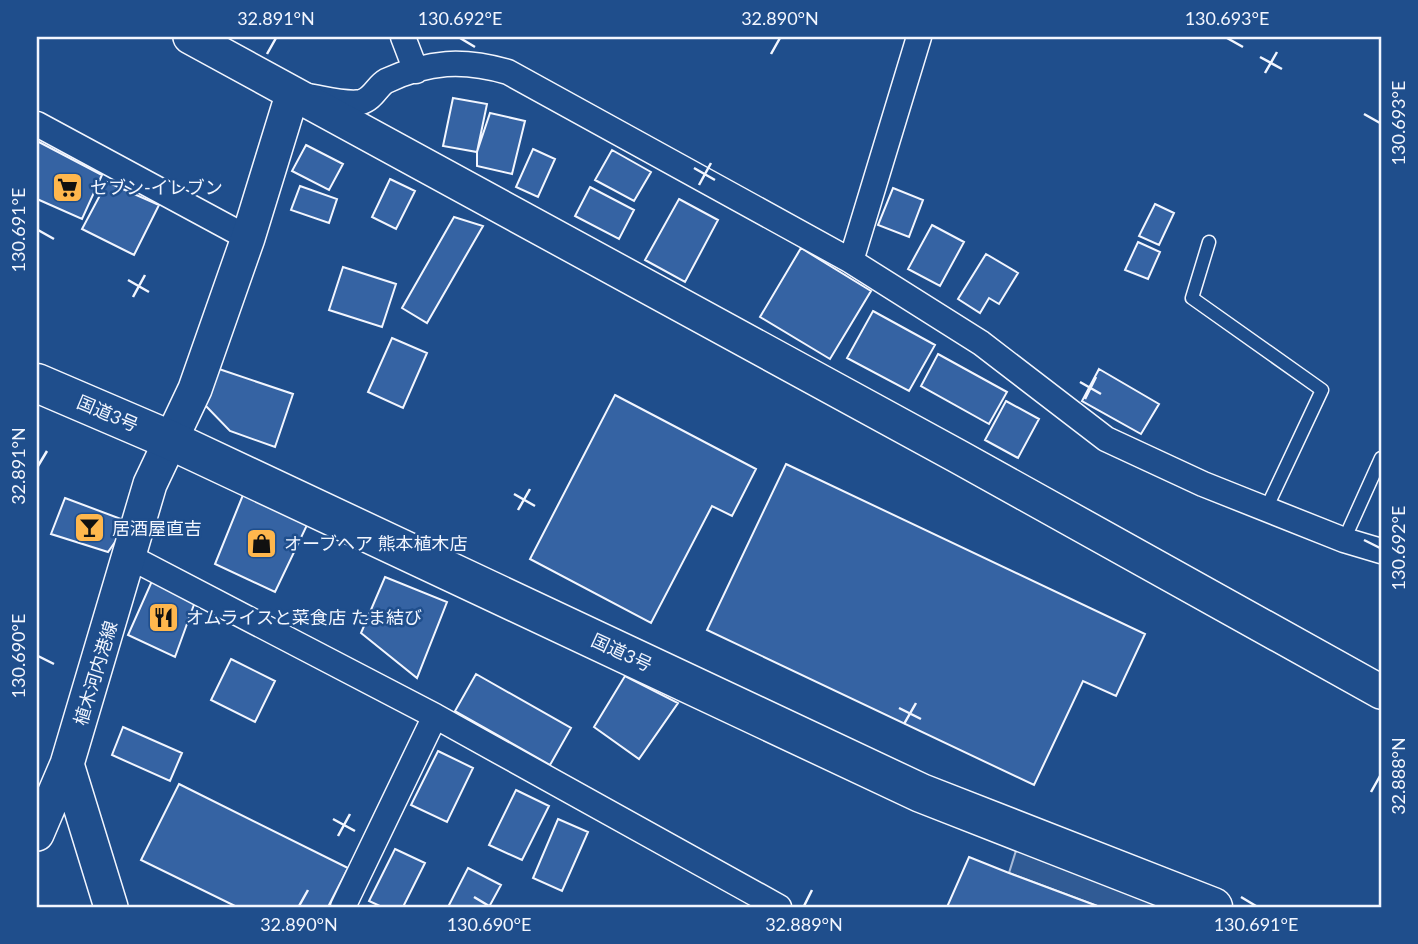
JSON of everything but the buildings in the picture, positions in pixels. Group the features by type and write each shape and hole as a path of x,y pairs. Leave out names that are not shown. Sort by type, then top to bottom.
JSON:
{"highway":[{"name":"国道3号","path":"37,383 170,440 922,793 1213,907"}],"street":[{"path":"190,37 947,450 1381,692"},
{"path":"403,37 416,71"},
{"path":"850,261 919,37"},
{"path":"292,95 361,102 374,94 383,83 429,66 474,62 508,72 850,261 981,343 1106,439 1266,509 1344,540 1381,551"},
{"name":"植木河内港線","path":"37,834 67,764 150,484 195,389 248,238 292,95"},
{"path":"37,124 248,238"},
{"path":"130,557 435,716 779,907"},
{"path":"343,907 435,716"},
{"path":"67,764 111,907"}],"lane":[{"path":"1209,242 1192,298 1322,390 1266,509"},
{"path":"1344,540 1381,458"}],"shaded area":[{"path":"1019,841 1222,907 1100,907 1009,873"}],"place":[{"name":"セブン-イレブン","path":"67,187"},
{"name":"居酒屋直吉","path":"89,528"},
{"name":"オーブヘア 熊本植木店","path":"261,543"},
{"name":"オムライスと菜食店 たま結び","path":"163,617"}]}
